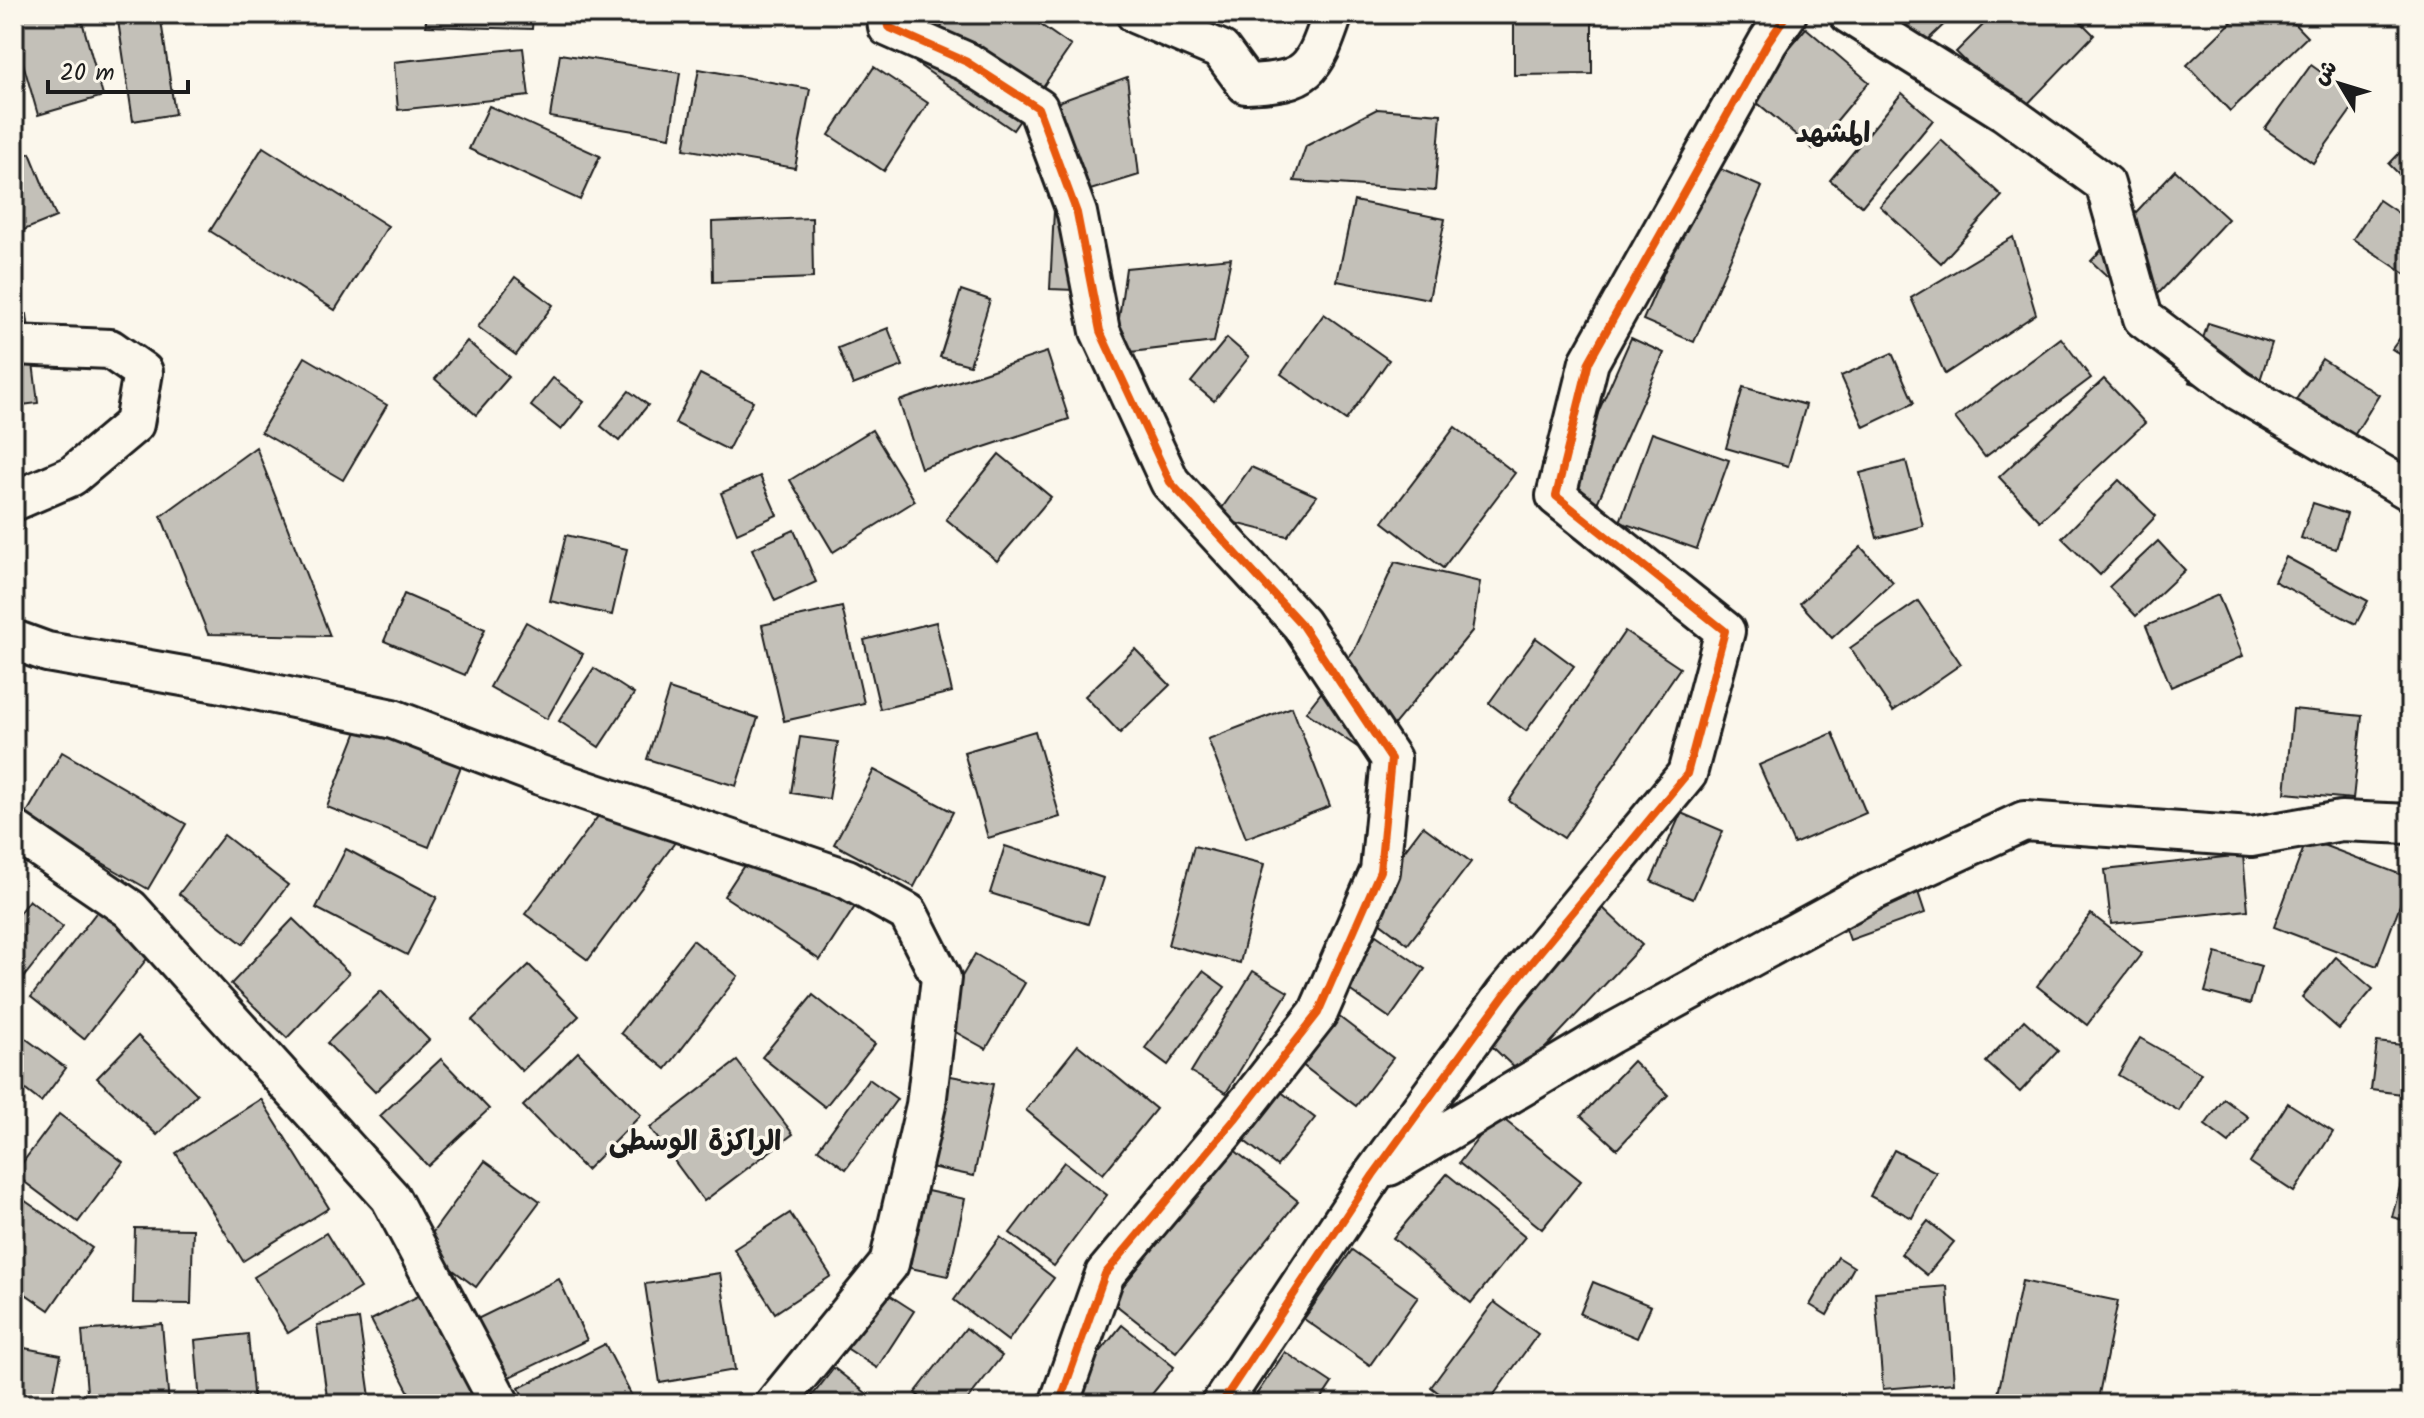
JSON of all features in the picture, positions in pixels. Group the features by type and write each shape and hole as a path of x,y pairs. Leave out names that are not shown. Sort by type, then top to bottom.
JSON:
{"street":[{"path":"886,14 888,27 967,62 1038,108 1077,213 1100,331 1170,482 1301,624 1391,759 1380,871 1318,1013 1235,1119 1105,1274 1059,1404"},
{"path":"1136,14 1221,50 1246,84 1277,82 1302,74 1320,50 1333,14"},
{"path":"1221,1404 1373,1175 1505,994 1687,774 1725,631 1556,496 1589,362 1768,42 1787,14"},
{"path":"1849,14 2004,111 2105,184 2143,318 2238,390 2410,491"},
{"path":"14,345 110,349 143,372 134,424 72,476 14,501"},
{"path":"14,640 47,652 217,682 393,719 540,775 847,879 908,913 941,978 926,1105 889,1264 775,1404"},
{"path":"1373,1175 1610,1034 1842,907 2024,821 2251,837 2341,821 2410,824"},
{"path":"14,830 130,909 390,1197 500,1404"}],"building":[{"path":"14,14 80,14 103,96 38,115 14,32"},
{"path":"117,14 160,14 175,114 133,121"},
{"path":"426,14 533,14 532,29 426,26"},
{"path":"950,14 1025,14 1071,46 1013,130 916,63"},
{"path":"1514,14 1592,14 1592,74 1514,75"},
{"path":"1914,14 1955,14 1916,51 1896,31"},
{"path":"1994,14 2073,14 2094,35 2019,113 1956,52"},
{"path":"2240,14 2285,14 2307,37 2230,111 2187,65"},
{"path":"1806,28 1869,82 1813,149 1749,96"},
{"path":"523,48 529,96 398,110 394,62"},
{"path":"560,54 680,73 670,137 550,117"},
{"path":"2311,65 2359,99 2313,163 2265,129"},
{"path":"874,67 928,103 884,171 829,135"},
{"path":"699,69 810,89 795,168 684,149"},
{"path":"1127,77 1139,175 1058,200 1053,104"},
{"path":"1902,93 1933,120 1862,206 1830,180"},
{"path":"489,106 600,156 580,200 469,149"},
{"path":"1377,109 1441,114 1435,191 1294,181 1306,146"},
{"path":"1941,140 2002,196 1941,263 1880,206"},
{"path":"2410,142 2410,185 2389,164"},
{"path":"263,147 388,226 335,310 210,231"},
{"path":"30,153 56,217 14,234 14,159"},
{"path":"1711,165 1762,187 1694,342 1643,320"},
{"path":"2175,170 2228,219 2143,310 2091,261"},
{"path":"2379,200 2410,221 2410,277 2353,239"},
{"path":"1354,201 1445,219 1429,299 1337,281"},
{"path":"1054,210 1079,211 1075,290 1050,289"},
{"path":"812,218 813,278 713,282 712,222"},
{"path":"2013,237 2036,314 1945,374 1911,298"},
{"path":"1231,258 1214,342 1114,354 1126,268"},
{"path":"515,277 553,305 516,355 478,327"},
{"path":"961,290 990,300 970,365 940,357"},
{"path":"27,314 38,403 14,406 14,315"},
{"path":"1324,314 1389,360 1346,420 1281,374"},
{"path":"2208,323 2272,343 2253,402 2189,382"},
{"path":"2410,324 2410,361 2392,349"},
{"path":"888,328 903,366 853,385 838,348"},
{"path":"1227,338 1249,357 1214,401 1191,382"},
{"path":"1631,338 1664,353 1590,519 1557,505"},
{"path":"2061,338 2091,378 1985,457 1955,418"},
{"path":"467,341 509,377 476,415 435,379"},
{"path":"1047,352 1069,419 921,468 899,401"},
{"path":"1892,353 1914,403 1864,427 1841,376"},
{"path":"305,357 387,405 343,480 261,432"},
{"path":"2322,359 2379,395 2344,452 2285,417"},
{"path":"700,374 753,401 728,450 675,423"},
{"path":"553,378 584,402 561,430 531,406"},
{"path":"2104,379 2145,423 2040,521 1999,477"},
{"path":"1743,387 1806,405 1788,466 1726,448"},
{"path":"629,391 648,405 619,441 601,426"},
{"path":"1455,427 1515,473 1443,568 1383,522"},
{"path":"872,430 915,501 833,552 790,480"},
{"path":"1652,433 1729,460 1697,549 1620,522"},
{"path":"256,447 330,636 208,634 161,516"},
{"path":"999,454 1051,497 997,561 946,519"},
{"path":"1906,461 1923,526 1877,538 1860,473"},
{"path":"1251,467 1317,496 1287,536 1215,518"},
{"path":"760,476 777,515 737,533 721,493"},
{"path":"2119,480 2156,516 2100,575 2062,538"},
{"path":"2313,503 2347,514 2336,549 2301,538"},
{"path":"794,530 816,582 775,601 752,549"},
{"path":"566,535 627,549 612,615 550,601"},
{"path":"2158,541 2185,570 2136,616 2109,587"},
{"path":"1861,547 1893,582 1832,638 1800,603"},
{"path":"2286,557 2368,601 2356,624 2274,581"},
{"path":"1395,562 1480,582 1472,631 1369,755 1306,712 1355,649"},
{"path":"404,594 485,629 465,675 384,641"},
{"path":"2218,595 2243,656 2171,687 2146,626"},
{"path":"1918,601 1961,664 1893,711 1850,648"},
{"path":"842,607 864,703 784,721 762,625"},
{"path":"526,622 583,654 547,719 490,687"},
{"path":"936,622 952,692 880,709 864,640"},
{"path":"1625,631 1680,668 1564,838 1509,801"},
{"path":"1536,638 1574,666 1526,731 1489,703"},
{"path":"1135,649 1170,685 1120,733 1085,696"},
{"path":"594,668 634,694 599,747 559,721"},
{"path":"669,689 758,718 736,786 647,759"},
{"path":"367,706 469,746 429,847 327,807"},
{"path":"1292,707 1330,806 1246,838 1208,739"},
{"path":"2293,709 2362,716 2353,799 2285,793"},
{"path":"1035,731 1060,817 988,838 964,752"},
{"path":"1833,733 1866,813 1794,844 1759,765"},
{"path":"800,737 838,742 829,799 791,793"},
{"path":"62,752 186,824 148,889 24,818"},
{"path":"874,770 953,812 914,887 834,844"},
{"path":"614,795 676,841 588,960 525,914"},
{"path":"1681,813 1723,831 1693,899 1651,881"},
{"path":"1423,826 1471,862 1408,944 1361,908"},
{"path":"224,835 288,885 243,944 179,894"},
{"path":"762,838 858,902 820,960 724,896"},
{"path":"2307,839 2410,878 2377,966 2274,927"},
{"path":"1005,846 1103,878 1088,924 990,893"},
{"path":"1194,846 1264,864 1240,963 1168,945"},
{"path":"346,849 437,897 407,955 316,908"},
{"path":"2243,855 2248,910 2111,924 2105,870"},
{"path":"1911,871 1925,913 1850,940 1835,898"},
{"path":"29,900 63,927 16,987 14,920"},
{"path":"1603,908 1642,945 1521,1074 1481,1036"},
{"path":"99,909 153,951 84,1039 31,997"},
{"path":"2091,914 2142,953 2087,1025 2037,986"},
{"path":"293,919 349,973 287,1038 231,984"},
{"path":"1376,935 1425,969 1390,1018 1342,985"},
{"path":"693,940 738,976 666,1069 621,1033"},
{"path":"2216,953 2261,966 2250,1004 2205,992"},
{"path":"975,954 1025,983 986,1049 936,1021"},
{"path":"2336,957 2373,989 2339,1029 2302,997"},
{"path":"529,965 579,1016 522,1071 472,1020"},
{"path":"1203,971 1225,987 1168,1065 1145,1048"},
{"path":"1253,971 1288,992 1226,1093 1191,1072"},
{"path":"381,991 429,1040 375,1092 327,1043"},
{"path":"813,995 875,1044 825,1107 762,1057"},
{"path":"1338,1016 1393,1058 1356,1106 1301,1064"},
{"path":"2024,1020 2058,1051 2020,1092 1986,1062"},
{"path":"14,1030 66,1068 41,1102 14,1081"},
{"path":"138,1036 197,1094 157,1135 97,1078"},
{"path":"2140,1038 2201,1073 2179,1111 2118,1075"},
{"path":"2377,1042 2410,1046 2410,1095 2371,1090"},
{"path":"1078,1045 1156,1109 1103,1174 1026,1110"},
{"path":"578,1052 641,1115 586,1170 523,1106"},
{"path":"441,1059 489,1109 428,1166 380,1116"},
{"path":"737,1061 793,1134 704,1201 650,1128"},
{"path":"1633,1061 1668,1095 1617,1149 1581,1116"},
{"path":"930,1072 993,1084 974,1176 911,1163"},
{"path":"869,1079 897,1099 846,1169 818,1149"},
{"path":"1271,1084 1315,1118 1277,1166 1234,1133"},
{"path":"261,1099 329,1208 243,1261 176,1153"},
{"path":"2224,1099 2248,1117 2229,1143 2205,1125"},
{"path":"2288,1103 2333,1132 2294,1192 2250,1163"},
{"path":"59,1114 123,1162 78,1222 14,1174"},
{"path":"1497,1114 1581,1181 1542,1229 1459,1163"},
{"path":"1233,1149 1298,1201 1176,1352 1111,1301"},
{"path":"2410,1149 2410,1222 2392,1217"},
{"path":"1894,1150 1936,1172 1912,1218 1870,1196"},
{"path":"485,1161 540,1201 476,1287 422,1247"},
{"path":"1064,1162 1107,1195 1054,1266 1010,1233"},
{"path":"1447,1174 1525,1237 1471,1303 1393,1238"},
{"path":"918,1189 965,1199 948,1276 901,1266"},
{"path":"14,1193 92,1248 49,1310 14,1286"},
{"path":"790,1213 831,1276 775,1313 734,1249"},
{"path":"1928,1221 1954,1242 1927,1275 1901,1254"},
{"path":"135,1228 193,1229 191,1304 133,1303"},
{"path":"326,1233 360,1288 288,1333 254,1277"},
{"path":"1000,1237 1054,1278 1008,1341 954,1300"},
{"path":"1352,1250 1418,1297 1370,1365 1304,1319"},
{"path":"1838,1257 1854,1267 1827,1315 1810,1305"},
{"path":"720,1273 735,1370 660,1383 645,1284"},
{"path":"858,1275 914,1311 877,1368 822,1332"},
{"path":"559,1279 587,1340 499,1382 471,1322"},
{"path":"2022,1281 2118,1301 2097,1404 2048,1404 1998,1394"},
{"path":"1593,1282 1651,1306 1637,1338 1580,1314"},
{"path":"1947,1286 1954,1383 1883,1389 1875,1292"},
{"path":"426,1292 484,1404 415,1404 371,1320"},
{"path":"1494,1302 1538,1334 1487,1404 1453,1404 1431,1387"},
{"path":"359,1319 371,1404 328,1404 317,1325"},
{"path":"162,1324 169,1404 88,1404 82,1331"},
{"path":"1122,1325 1174,1367 1144,1404 1058,1404"},
{"path":"966,1328 1002,1356 964,1404 929,1404 915,1393"},
{"path":"248,1334 254,1404 200,1404 195,1340"},
{"path":"605,1344 636,1404 527,1404 519,1388"},
{"path":"14,1346 61,1355 51,1404 14,1404"},
{"path":"1285,1352 1332,1383 1318,1404 1250,1404"},
{"path":"834,1368 880,1404 806,1404"}],"cycle path":[{"path":"886,14 888,27 967,62 1038,108 1077,213 1100,331 1170,482 1301,624 1391,759 1380,871 1318,1013 1235,1119 1105,1274 1059,1404"},
{"path":"1221,1404 1373,1175 1505,994 1687,774 1725,631 1556,496 1589,362 1768,42 1787,14"}],"district":[{"name":"المشهد","path":"1833,134"},
{"name":"الراكزة الوسطى","path":"695,1142"}]}
